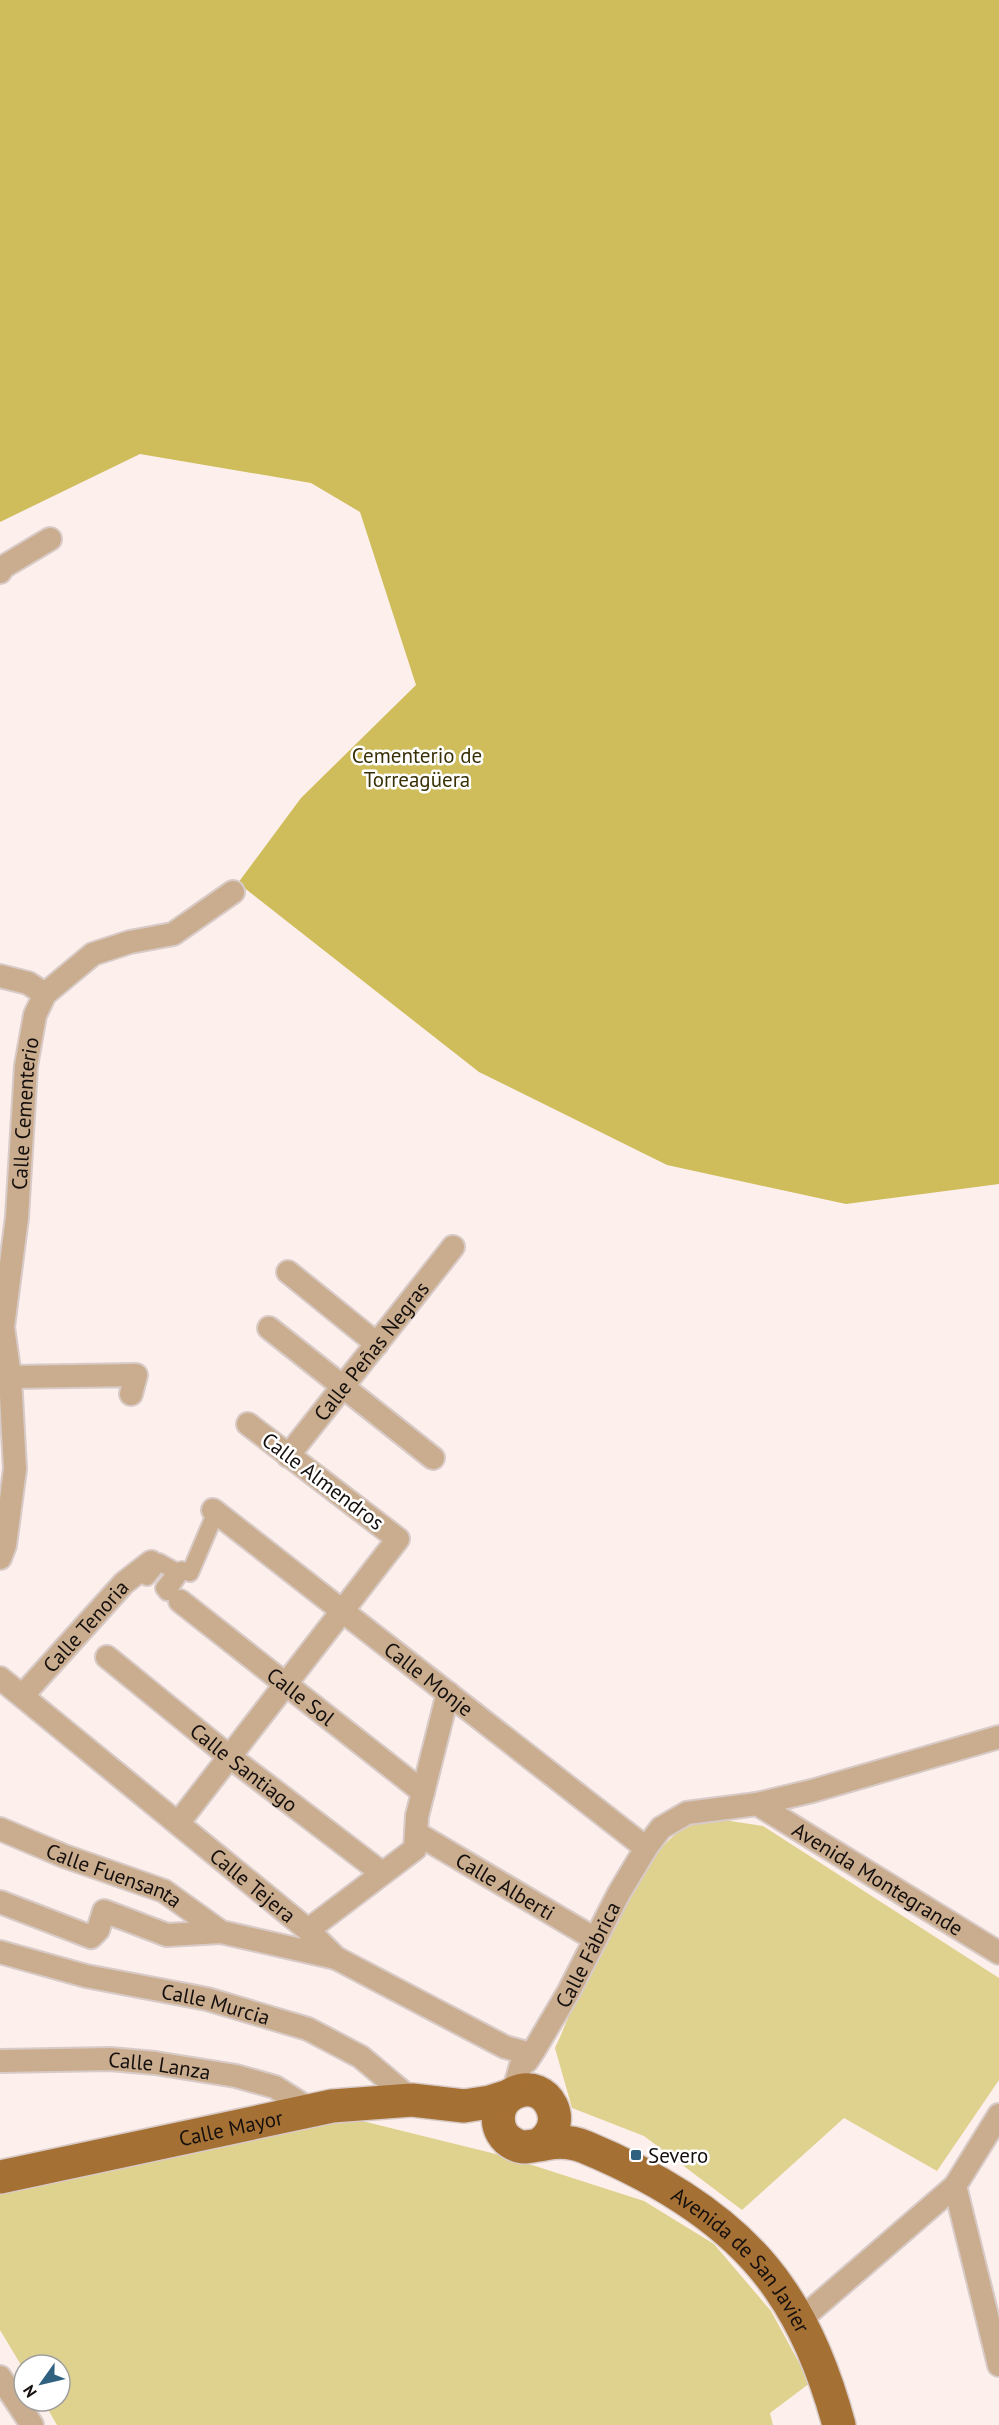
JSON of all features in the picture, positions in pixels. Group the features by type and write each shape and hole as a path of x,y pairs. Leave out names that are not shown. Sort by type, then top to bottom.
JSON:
{"main road":[{"path":"529,2090 537,2092 552,2108 552,2133 538,2145 518,2146 511,2143 502,2133 498,2113 511,2094 529,2090"},
{"name":"Calle Mayor","path":"0,2176 311,2110 378,2101 412,2100 464,2106 490,2102 511,2094"},
{"name":"Calle Mayor","path":"464,2106 502,2133"},
{"name":"Avenida de San Javier","path":"552,2108 564,2128 584,2147"},
{"name":"Avenida de San Javier","path":"538,2145 563,2143 584,2147 665,2187 728,2232 756,2259 778,2287 799,2321 818,2359 839,2425"}],"street":[{"path":"0,572 3,567 50,539"},
{"name":"Calle Cementerio","path":"0,1558 5,1545 5,1502 15,1469 10,1377 3,1327 17,1217 26,1066 35,1015 45,994 93,954 130,942 173,934 233,892"},
{"path":"0,976 28,983 45,994"},
{"name":"Calle Peñas Negras","path":"288,1456 453,1247"},
{"path":"288,1272 377,1344"},
{"path":"269,1328 433,1458"},
{"path":"10,1377 136,1375 131,1394"},
{"name":"Calle Almendros","path":"248,1424 398,1539 342,1611"},
{"path":"151,1562 143,1574 147,1578 159,1562 177,1572 164,1588 167,1592 182,1570 190,1573 214,1511"},
{"name":"Calle Monje","path":"214,1511 646,1848"},
{"name":"Calle Tenoria","path":"8,1690 124,1582 151,1562"},
{"name":"Calle Sol","path":"180,1601 423,1792"},
{"path":"179,1822 342,1611"},
{"name":"Calle Santiago","path":"107,1657 382,1874"},
{"name":"Calle Tejera","path":"8,1690 179,1822 308,1930 336,1958 505,2047 529,2057"},
{"path":"308,1930 415,1848 417,1816 448,1693"},
{"name":"Calle Fábrica","path":"511,2094 521,2065 529,2057 569,1991 646,1848 661,1828 687,1813 756,1804 812,1791 999,1737"},
{"name":"Avenida Montegrande","path":"756,1804 999,1953"},
{"name":"Calle Fuensanta","path":"0,1829 64,1856 165,1891 221,1932"},
{"name":"Calle Alberti","path":"416,1833 595,1939"},
{"path":"0,1902 91,1937 98,1930 104,1911 167,1935 221,1932 336,1958"},
{"name":"Calle Murcia","path":"0,1952 86,1976 207,1999 308,2030 361,2057 412,2100"},
{"path":"529,2057 552,2108"},
{"name":"Calle Lanza","path":"0,2061 110,2059 155,2063 236,2076 275,2086 311,2110"},
{"path":"799,2321 955,2186 999,2115"},
{"path":"955,2186 999,2365"},
{"path":"0,2377 32,2425"}],"shaded area":[{"path":"724,1820 763,1826 999,1978 999,2080 937,2171 844,2118 742,2210 644,2136 572,2108 555,2048 612,1924 651,1861 671,1838 692,1824"},
{"path":"350,2118 504,2156 644,2201 714,2244 771,2311 810,2383 770,2413 773,2425 57,2425 50,2413 72,2413 72,2353 14,2353 0,2330 0,2191"}],"green space":[{"name":"Cementerio de Torreagüera","path":"0,0 999,0 999,1184 846,1204 667,1165 479,1072 238,883 301,798 416,685 360,512 311,483 140,454 0,522"}],"place":[{"name":"Severo","path":"636,2155"}]}
